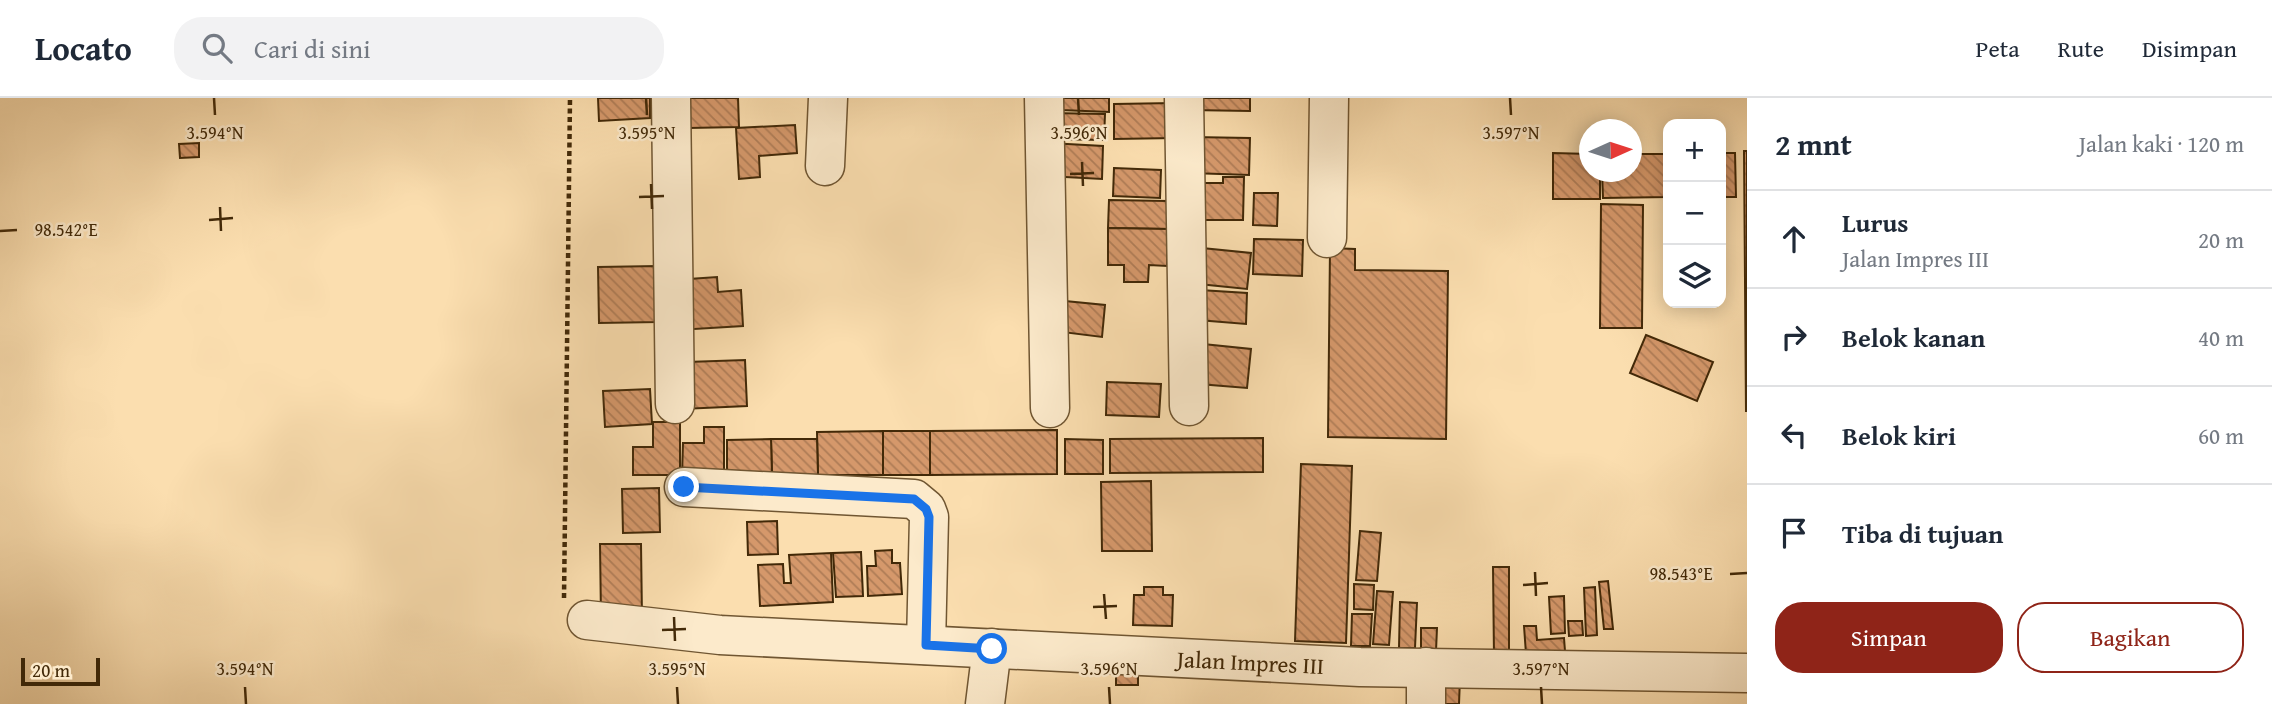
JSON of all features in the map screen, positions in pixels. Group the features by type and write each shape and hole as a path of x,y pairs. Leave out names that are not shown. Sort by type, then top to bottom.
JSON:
{"street":[{"path":"671,98 675,404"},
{"path":"825,166 828,98"},
{"path":"1044,98 1050,408"},
{"path":"1184,98 1189,407"},
{"path":"1327,238 1329,98"},
{"path":"684,487 914,499 926,509 929,517 926,645"},
{"name":"Jalan Impres III","path":"587,620 720,635 1360,667 1426,686 1747,673"},
{"path":"985,704 992,649"}],"path":[{"path":"570,98 564,596 568,611 575,617 587,620"}],"building":[{"path":"598,98 650,98 650,118 599,121"},
{"path":"688,98 738,98 739,127 689,128"},
{"path":"1061,98 1109,98 1109,112 1061,110"},
{"path":"1190,98 1250,98 1250,111 1190,110"},
{"path":"1174,103 1175,138 1114,139 1114,104"},
{"path":"1051,113 1105,114 1104,140 1051,139"},
{"path":"795,125 797,153 759,156 760,177 739,179 736,128"},
{"path":"1192,137 1250,138 1249,175 1191,173"},
{"path":"199,143 199,157 180,158 179,144"},
{"path":"1049,143 1103,146 1102,179 1047,176"},
{"path":"1744,151 1747,151 1747,411 1746,411"},
{"path":"1553,153 1579,154 1579,182 1600,182 1600,199 1553,199"},
{"path":"1726,153 1735,153 1736,197 1726,197"},
{"path":"1642,154 1663,154 1663,197 1603,198 1602,182 1642,182"},
{"path":"1114,168 1161,170 1160,198 1113,196"},
{"path":"1223,177 1244,177 1243,220 1195,220 1196,183 1223,183"},
{"path":"1254,193 1278,193 1277,226 1253,225"},
{"path":"1109,200 1168,201 1168,229 1108,228"},
{"path":"1601,204 1643,205 1642,328 1600,328"},
{"path":"1108,228 1168,229 1167,266 1149,265 1148,282 1124,282 1124,265 1108,265"},
{"path":"1254,239 1303,240 1302,276 1253,274"},
{"path":"1192,247 1251,253 1247,289 1189,283"},
{"path":"1330,248 1355,249 1355,270 1448,271 1446,439 1328,437"},
{"path":"657,266 658,322 599,323 598,267"},
{"path":"717,277 718,292 741,290 743,326 678,330 689,279"},
{"path":"1200,290 1247,293 1246,324 1198,320"},
{"path":"1065,301 1105,305 1102,337 1062,332"},
{"path":"1646,335 1713,362 1697,401 1630,373"},
{"path":"1203,344 1251,349 1247,388 1199,384"},
{"path":"745,360 747,406 682,409 687,362"},
{"path":"1107,382 1161,384 1159,417 1106,415"},
{"path":"650,389 652,424 605,427 603,391"},
{"path":"653,422 680,422 680,475 633,475 633,447 653,447"},
{"path":"704,427 724,427 724,474 682,475 683,443 704,443"},
{"path":"1057,430 1057,474 930,475 930,431"},
{"path":"883,431 883,475 818,475 817,432"},
{"path":"883,431 930,431 930,475 883,475"},
{"path":"1263,438 1263,472 1110,473 1110,439"},
{"path":"771,439 817,439 818,475 772,476"},
{"path":"771,439 772,476 727,476 727,440"},
{"path":"1065,439 1103,440 1103,474 1065,474"},
{"path":"1301,464 1352,466 1346,643 1295,641"},
{"path":"1151,481 1152,551 1102,551 1101,482"},
{"path":"659,488 660,532 623,533 622,489"},
{"path":"777,521 778,554 748,555 747,522"},
{"path":"1360,531 1381,533 1377,581 1356,580"},
{"path":"600,544 641,544 642,617 601,618"},
{"path":"892,550 892,563 900,563 902,594 868,596 867,566 876,566 875,551"},
{"path":"861,552 863,596 836,597 833,553"},
{"path":"831,553 833,602 760,606 758,565 783,564 784,583 791,583 789,555"},
{"path":"1493,567 1509,567 1509,656 1494,656"},
{"path":"1608,581 1613,629 1604,629 1599,582"},
{"path":"1354,584 1374,585 1373,610 1354,609"},
{"path":"1144,587 1163,587 1163,595 1173,595 1172,626 1133,625 1134,595 1144,595"},
{"path":"1595,587 1597,635 1586,636 1584,588"},
{"path":"1377,591 1393,592 1389,645 1373,644"},
{"path":"1564,596 1565,633 1551,634 1549,597"},
{"path":"1400,602 1417,603 1415,648 1399,648"},
{"path":"1352,614 1372,614 1370,646 1351,646"},
{"path":"1568,621 1582,621 1583,635 1569,636"},
{"path":"1524,626 1536,626 1537,640 1564,638 1565,651 1526,654"},
{"path":"1421,628 1437,628 1436,651 1421,650"},
{"path":"1116,660 1138,660 1138,685 1116,685"},
{"path":"1432,678 1460,678 1459,704 1431,704"}],"route":[{"path":"684,487 914,499 926,509 929,517 926,645 992,649"}]}
